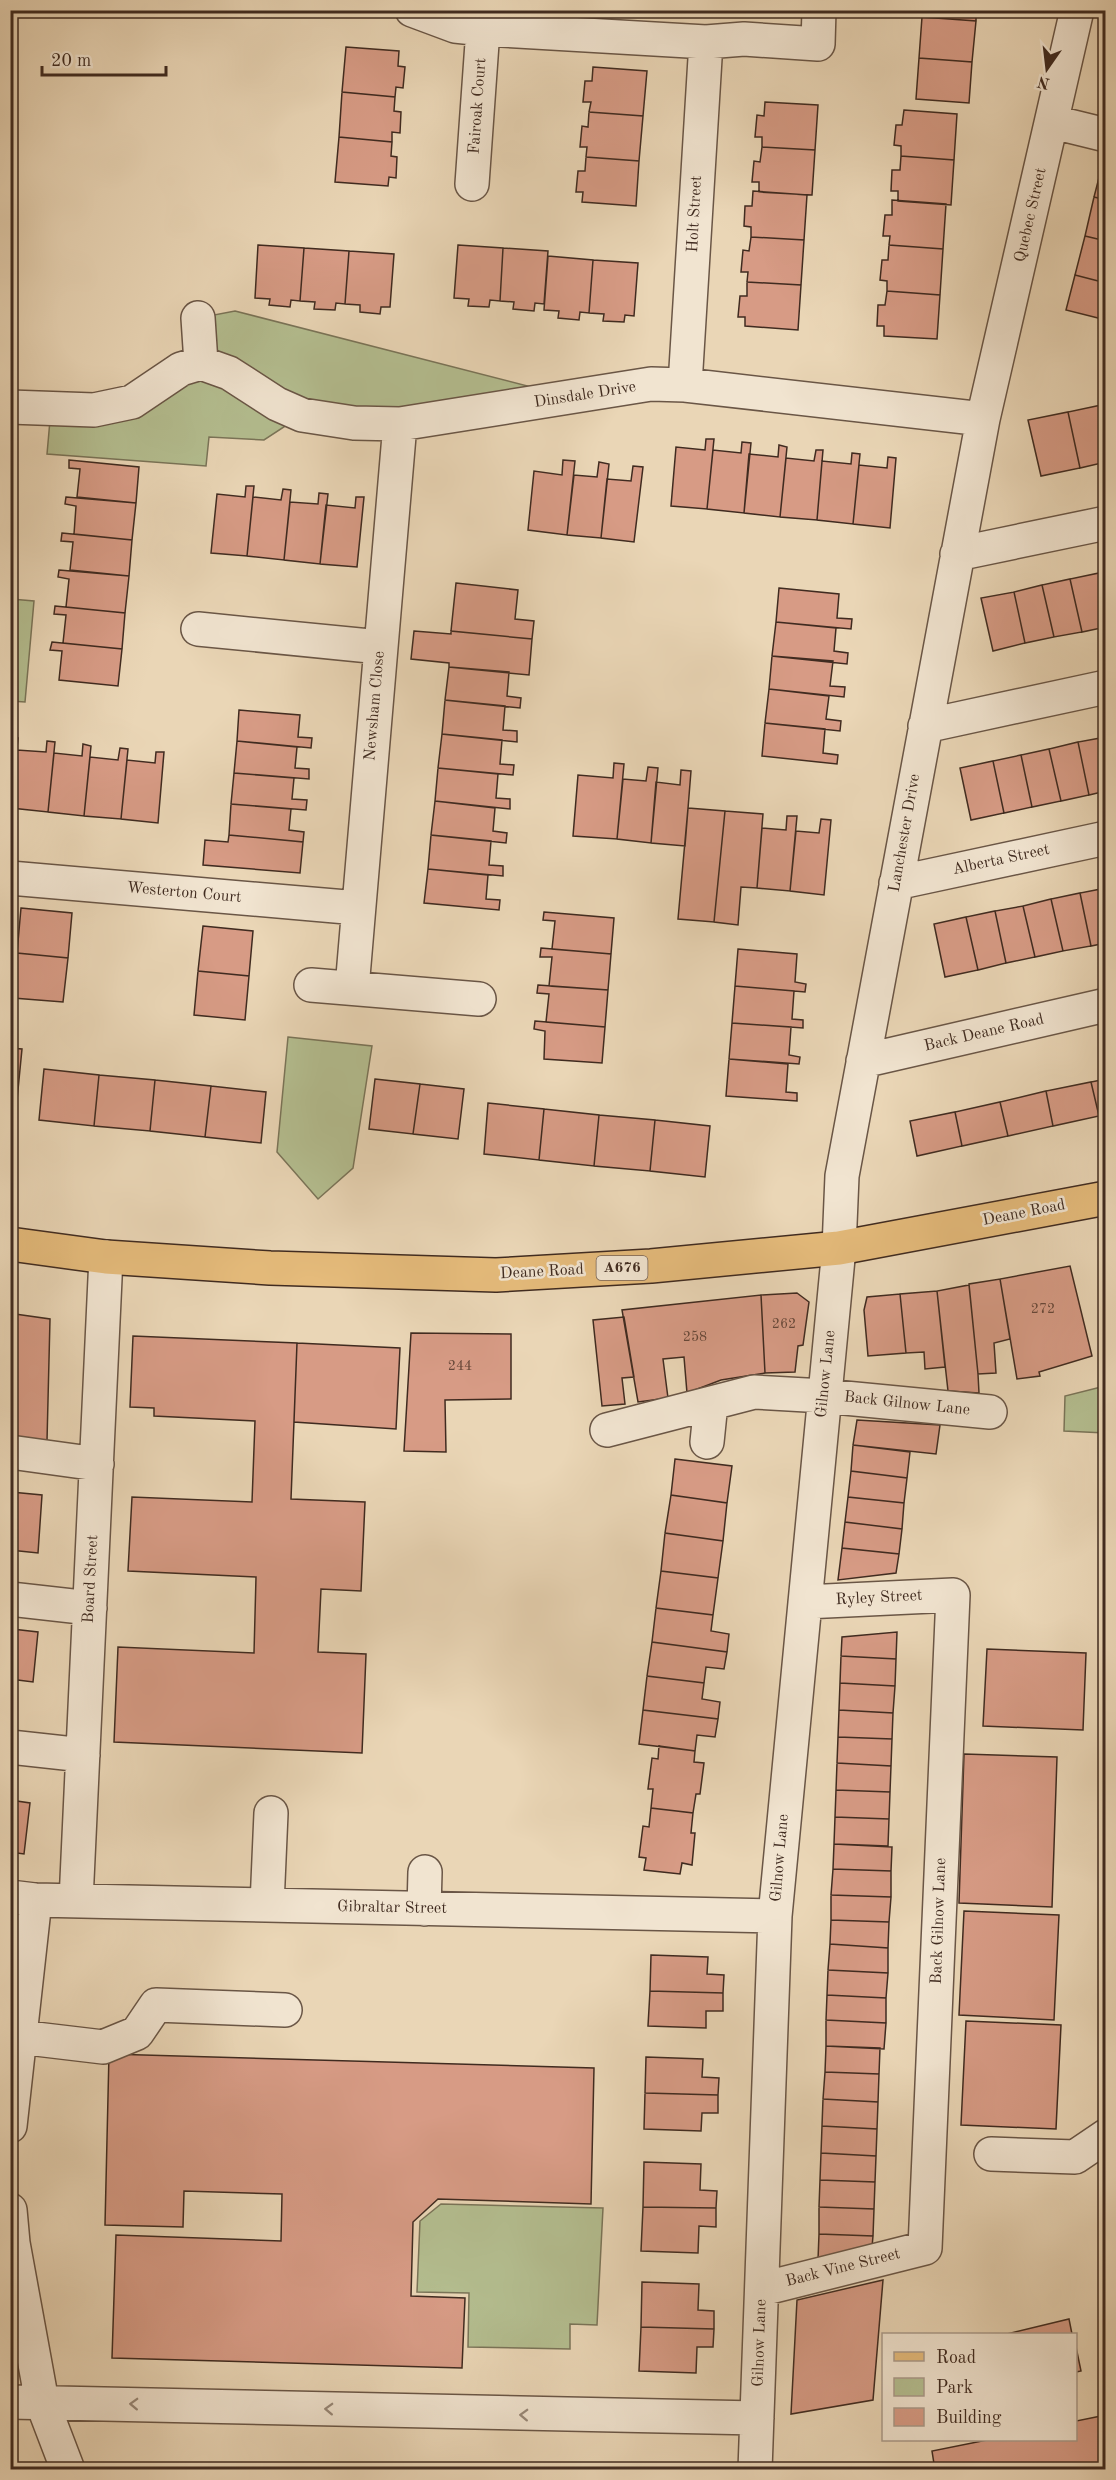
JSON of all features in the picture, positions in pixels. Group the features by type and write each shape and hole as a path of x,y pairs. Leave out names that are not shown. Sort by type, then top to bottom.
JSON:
{"main road":[{"name":"Deane Road","path":"10,1244 106,1257 344,1272 496,1275 651,1266 839,1248 1106,1198"}],"street":[{"path":"412,10 465,22 705,42 744,39 818,44 819,10"},
{"name":"Quebec Street","path":"983,419 1077,10"},
{"name":"Fairoak Court","path":"465,22 472,184"},
{"name":"Holt Street","path":"685,385 705,42"},
{"path":"1053,122 1106,135"},
{"path":"10,407 94,410 132,402 181,369 201,363 198,318"},
{"name":"Dinsdale Drive","path":"201,363 229,373 277,404 309,417 354,423 400,424 651,384 685,385 983,419"},
{"name":"Lanchester Drive","path":"839,1248 842,1176 983,419"},
{"name":"Newsham Close","path":"352,988 400,424"},
{"path":"957,554 1106,523"},
{"path":"198,629 380,647"},
{"path":"925,726 1106,687"},
{"name":"Alberta Street","path":"896,883 1106,838"},
{"name":"Westerton Court","path":"10,878 358,908"},
{"path":"311,985 479,999"},
{"name":"Back Deane Road","path":"863,1061 1106,1005"},
{"name":"Gilnow Lane","path":"755,2469 775,1916 839,1248"},
{"name":"Board Street","path":"76,1901 106,1257"},
{"name":"Back Gilnow Lane","path":"607,1430 754,1392 824,1396 990,1412"},
{"path":"707,1442 711,1404"},
{"path":"10,1452 97,1464"},
{"name":"Back Gilnow Lane","path":"925,2247 953,1595"},
{"name":"Ryley Street","path":"805,1602 953,1595"},
{"path":"10,1599 90,1608"},
{"path":"10,1747 83,1755"},
{"path":"267,1905 271,1813"},
{"path":"424,1909 425,1872"},
{"path":"10,2126 19,2037 23,1898"},
{"name":"Gibraltar Street","path":"23,1898 775,1916"},
{"path":"19,2037 103,2047 136,2033 156,2006 285,2010"},
{"path":"991,2154 1075,2157 1106,2136"},
{"path":"10,2210 26,2402 68,2469"},
{"name":"Back Vine Street","path":"762,2289 925,2247"},
{"path":"26,2402 582,2416 757,2418"}],"green space":[{"path":"235,311 570,397 302,415 264,440 209,437 206,466 47,454 51,409 123,404 201,363 198,318"},
{"path":"11,599 34,601 25,702 11,701"},
{"path":"288,1037 372,1046 353,1168 318,1199 277,1152"},
{"path":"1105,1386 1105,1433 1064,1431 1065,1396"},
{"path":"441,2204 603,2208 597,2325 570,2324 570,2349 468,2347 469,2293 417,2292 420,2221"}],"building":[{"path":"922,10 976,10 976,21 922,17"},
{"path":"922,17 976,21 972,62 919,58"},
{"path":"346,47 399,51 398,66 405,67 403,88 396,87 395,97 342,92"},
{"path":"919,58 972,62 969,103 916,99"},
{"path":"593,67 647,71 643,116 589,112 591,102 583,102 585,81 592,81"},
{"path":"342,92 395,97 394,111 401,112 400,133 392,132 392,142 339,137"},
{"path":"765,102 818,105 815,150 762,147 762,137 755,137 757,115 764,116"},
{"path":"904,110 957,114 954,160 901,156 901,146 894,145 896,125 902,125"},
{"path":"589,112 643,116 639,161 586,157 587,147 580,147 582,126 588,127"},
{"path":"339,137 392,142 391,156 397,157 396,178 389,177 388,186 335,182"},
{"path":"762,147 815,150 812,195 759,192 759,182 752,182 754,161 760,162"},
{"path":"901,156 954,160 951,205 898,201 898,191 891,191 892,170 900,170"},
{"path":"586,157 639,161 636,206 582,202 583,192 576,192 578,171 585,171"},
{"path":"1103,162 1106,163 1106,200 1094,197"},
{"path":"753,191 807,195 804,240 751,237 751,227 744,226 745,206 752,206"},
{"path":"1094,197 1106,200 1106,241 1085,236"},
{"path":"892,200 946,204 943,249 889,245 890,236 883,236 885,215 892,215"},
{"path":"1085,236 1106,241 1106,283 1075,275"},
{"path":"751,237 804,240 801,285 747,282 748,272 741,272 743,250 749,251"},
{"path":"258,245 304,248 300,301 291,300 290,307 269,305 270,299 255,298"},
{"path":"458,245 503,248 500,301 490,300 489,307 468,306 469,299 454,298"},
{"path":"889,245 943,249 940,295 887,291 887,281 880,280 882,260 888,260"},
{"path":"304,248 349,251 345,304 336,303 335,310 314,309 315,302 300,301"},
{"path":"503,248 548,251 544,304 535,303 534,311 513,309 514,302 500,301"},
{"path":"349,251 394,254 390,307 381,307 380,314 360,312 360,305 345,304"},
{"path":"548,256 593,260 589,313 580,312 579,320 558,318 559,311 544,310"},
{"path":"593,260 638,263 634,316 625,315 624,322 603,321 604,314 589,313"},
{"path":"1075,275 1106,283 1106,320 1066,310"},
{"path":"747,282 801,285 798,330 745,326 745,317 738,317 740,296 747,296"},
{"path":"887,291 940,295 937,339 884,336 884,326 877,326 878,305 885,305"},
{"path":"1106,404 1106,462 1080,468 1068,412"},
{"path":"1068,412 1080,468 1041,476 1028,420"},
{"path":"706,439 714,439 707,509 671,506 676,447 705,450"},
{"path":"742,442 751,443 744,513 707,509 713,450 741,453"},
{"path":"779,445 787,447 780,517 744,513 749,454 778,457"},
{"path":"816,450 823,450 817,520 780,517 786,458 814,461"},
{"path":"852,453 860,454 853,524 817,520 822,461 851,464"},
{"path":"888,457 896,458 890,528 853,524 859,465 887,468"},
{"path":"69,460 139,467 136,503 77,497 80,469 69,468"},
{"path":"563,460 575,461 567,535 528,530 534,471 562,475"},
{"path":"599,462 609,464 601,538 567,535 574,475 597,477"},
{"path":"633,466 643,467 634,542 601,538 607,479 631,481"},
{"path":"246,486 254,486 247,556 211,553 217,494 245,497"},
{"path":"283,489 291,490 284,560 247,556 253,497 281,500"},
{"path":"319,493 328,494 320,564 284,560 290,502 318,504"},
{"path":"66,497 136,503 132,540 74,534 76,506 65,504"},
{"path":"356,497 364,497 357,567 320,564 326,505 355,508"},
{"path":"62,533 132,540 129,576 70,570 73,542 61,541"},
{"path":"59,570 129,576 125,613 66,607 69,579 58,577"},
{"path":"1106,572 1106,604 1099,573"},
{"path":"1099,573 1106,604 1106,627 1082,632 1070,579"},
{"path":"1070,579 1082,632 1054,637 1042,585"},
{"path":"456,583 518,590 515,619 534,621 532,639 451,631"},
{"path":"1042,585 1054,637 1025,643 1014,592"},
{"path":"779,588 839,594 837,618 852,619 851,629 776,622"},
{"path":"1014,592 1025,643 993,651 981,598"},
{"path":"55,606 125,613 122,649 63,643 66,615 54,614"},
{"path":"776,622 836,628 834,651 848,653 847,664 772,656"},
{"path":"414,631 451,634 451,631 532,639 529,675 449,667 449,663 411,659"},
{"path":"52,642 122,649 118,686 59,680 62,651 50,650"},
{"path":"772,656 833,661 830,686 845,687 844,697 769,689"},
{"path":"449,667 509,672 507,696 521,698 520,708 445,700"},
{"path":"769,689 829,696 826,719 841,721 840,731 765,723"},
{"path":"445,700 505,706 503,730 517,731 517,742 442,734"},
{"path":"239,710 300,715 298,737 312,738 311,748 237,741"},
{"path":"765,723 825,729 823,753 838,755 837,764 762,756"},
{"path":"442,734 502,740 500,764 514,765 513,775 438,768"},
{"path":"1106,737 1106,791 1089,795 1078,742"},
{"path":"10,738 18,738 11,808 10,808"},
{"path":"47,741 55,742 48,812 11,808 17,750 46,752"},
{"path":"237,741 297,747 295,768 309,769 309,779 234,773"},
{"path":"1078,742 1089,795 1061,801 1049,749"},
{"path":"83,744 91,746 84,816 48,812 54,753 82,756"},
{"path":"120,748 128,749 121,819 84,816 90,757 118,760"},
{"path":"1049,749 1061,801 1032,807 1021,755"},
{"path":"156,752 164,752 158,823 121,819 127,760 155,763"},
{"path":"1021,755 1032,807 1004,813 993,761"},
{"path":"993,761 1004,813 971,820 960,768"},
{"path":"614,763 624,764 617,839 573,836 578,775 613,778"},
{"path":"648,767 658,768 651,843 617,839 623,779 646,781"},
{"path":"438,768 498,774 496,798 510,799 510,809 435,801"},
{"path":"681,770 691,771 685,846 651,843 656,782 680,785"},
{"path":"234,773 294,778 292,799 307,800 306,810 231,804"},
{"path":"435,801 495,808 493,831 507,833 506,843 431,835"},
{"path":"231,804 291,809 289,830 304,832 303,842 229,835"},
{"path":"688,808 725,811 714,922 678,919"},
{"path":"725,811 763,814 757,888 741,887 738,925 714,922"},
{"path":"787,816 797,816 790,891 757,888 762,828 786,830"},
{"path":"821,819 831,820 824,895 790,891 796,831 819,833"},
{"path":"229,835 303,842 300,873 203,865 205,840 228,842"},
{"path":"431,835 491,841 489,865 503,866 503,876 428,869"},
{"path":"428,869 488,875 486,899 500,900 499,910 424,903"},
{"path":"1106,888 1106,943 1091,946 1080,893"},
{"path":"1080,893 1091,946 1063,951 1051,899"},
{"path":"1051,899 1063,951 1035,957 1023,906"},
{"path":"1023,906 1035,957 1006,963 995,911"},
{"path":"21,908 72,913 68,958 17,953"},
{"path":"995,911 1006,963 978,970 966,917"},
{"path":"544,912 614,918 611,954 552,949 555,921 543,920"},
{"path":"966,917 978,970 945,977 934,924"},
{"path":"203,926 253,931 249,976 198,971"},
{"path":"541,948 611,954 608,990 549,986 552,957 540,957"},
{"path":"738,949 797,954 795,982 806,984 805,992 735,986"},
{"path":"17,953 68,958 63,1002 13,998"},
{"path":"198,971 249,976 245,1020 194,1015"},
{"path":"538,985 608,990 605,1027 546,1022 549,994 537,993"},
{"path":"735,986 794,991 792,1019 803,1020 803,1028 732,1023"},
{"path":"535,1021 605,1027 602,1063 544,1059 545,1031 534,1029"},
{"path":"732,1023 791,1027 789,1055 800,1057 799,1064 729,1059"},
{"path":"10,1048 22,1049 17,1100 10,1099"},
{"path":"729,1059 788,1064 786,1092 797,1093 797,1101 726,1096"},
{"path":"44,1069 99,1075 94,1126 39,1120"},
{"path":"99,1075 155,1080 150,1131 94,1126"},
{"path":"375,1079 420,1084 413,1134 369,1129"},
{"path":"1106,1079 1106,1114 1099,1116 1091,1082"},
{"path":"155,1080 211,1086 205,1137 150,1131"},
{"path":"1091,1082 1099,1116 1053,1126 1046,1091"},
{"path":"420,1084 464,1089 458,1139 413,1134"},
{"path":"211,1086 266,1092 261,1143 205,1137"},
{"path":"1046,1091 1053,1126 1008,1136 1000,1102"},
{"path":"1000,1102 1008,1136 962,1146 955,1112"},
{"path":"488,1103 544,1109 539,1160 484,1154"},
{"path":"544,1109 599,1115 594,1166 539,1160"},
{"path":"955,1112 962,1146 917,1156 910,1121"},
{"path":"599,1115 655,1120 650,1171 594,1166"},
{"path":"655,1120 710,1126 705,1177 650,1171"},
{"path":"1070,1266 1092,1356 1039,1372 1040,1376 1017,1379 1000,1279"},
{"path":"1000,1279 1010,1339 994,1343 996,1373 978,1374 969,1284"},
{"path":"969,1285 979,1393 948,1391 937,1291"},
{"path":"937,1291 945,1367 925,1369 924,1352 906,1353 900,1294"},
{"path":"797,1293 809,1302 803,1345 798,1346 795,1372 765,1373 761,1295"},
{"path":"900,1294 906,1353 868,1356 864,1310 867,1297"},
{"path":"761,1295 765,1373 721,1380 687,1393 684,1357 663,1359 668,1398 638,1402 622,1310"},
{"path":"10,1314 15,1314 10,1353"},
{"path":"15,1314 50,1319 47,1441 10,1436 10,1353"},
{"path":"624,1317 634,1377 622,1378 625,1404 602,1406 593,1320"},
{"path":"411,1333 511,1334 511,1399 445,1400 446,1452 404,1451"},
{"path":"133,1336 297,1343 291,1499 365,1502 361,1591 321,1589 318,1652 366,1654 362,1753 114,1742 118,1647 254,1653 256,1577 128,1571 132,1497 252,1502 255,1421 154,1416 154,1408 130,1407"},
{"path":"297,1343 400,1348 396,1429 294,1422"},
{"path":"857,1420 940,1425 936,1454 853,1445"},
{"path":"853,1445 910,1452 907,1478 851,1471"},
{"path":"675,1459 732,1466 727,1503 671,1495"},
{"path":"851,1471 907,1478 904,1503 848,1497"},
{"path":"11,1492 42,1495 38,1553 10,1550"},
{"path":"671,1495 727,1503 723,1541 665,1533"},
{"path":"848,1497 904,1503 902,1529 845,1522"},
{"path":"845,1522 902,1529 899,1554 842,1548"},
{"path":"665,1533 723,1541 718,1578 661,1571"},
{"path":"842,1548 899,1554 896,1573 838,1580"},
{"path":"661,1571 718,1578 713,1615 656,1608"},
{"path":"656,1608 713,1615 711,1631 729,1634 727,1652 652,1642"},
{"path":"12,1629 38,1632 33,1682 10,1679"},
{"path":"897,1632 896,1659 841,1656 842,1637"},
{"path":"652,1642 727,1652 724,1669 706,1667 704,1683 647,1676"},
{"path":"987,1649 1086,1653 1083,1730 983,1726"},
{"path":"841,1656 896,1659 895,1686 840,1683"},
{"path":"647,1676 704,1683 702,1699 720,1702 718,1719 643,1710"},
{"path":"840,1683 895,1686 893,1713 839,1710"},
{"path":"643,1710 718,1719 715,1737 697,1735 695,1751 639,1744"},
{"path":"839,1710 893,1713 892,1739 838,1737"},
{"path":"838,1737 892,1739 891,1766 837,1763"},
{"path":"659,1746 695,1751 694,1762 704,1763 700,1794 696,1794 693,1813 651,1808 653,1789 648,1789 652,1758 658,1759"},
{"path":"964,1754 1057,1757 1052,1907 959,1903"},
{"path":"837,1763 891,1766 890,1792 836,1790"},
{"path":"836,1790 890,1792 889,1819 835,1817"},
{"path":"10,1800 30,1803 24,1854 10,1852"},
{"path":"651,1808 693,1813 691,1833 695,1833 692,1865 682,1863 680,1874 644,1870 646,1858 639,1857 643,1826 649,1827"},
{"path":"835,1817 889,1819 888,1846 834,1844"},
{"path":"834,1844 892,1847 891,1871 833,1869"},
{"path":"833,1869 891,1871 891,1897 831,1895"},
{"path":"831,1895 891,1897 889,1922 831,1920"},
{"path":"964,1911 1059,1915 1054,2020 959,2015"},
{"path":"831,1920 889,1922 888,1948 830,1944"},
{"path":"830,1944 888,1948 888,1973 828,1970"},
{"path":"651,1955 708,1957 707,1974 724,1975 723,1993 650,1991"},
{"path":"828,1970 888,1973 886,1998 827,1995"},
{"path":"650,1991 723,1993 723,2011 706,2011 706,2028 648,2026"},
{"path":"827,1995 886,1998 886,2023 826,2020"},
{"path":"826,2020 886,2023 884,2049 826,2046"},
{"path":"966,2021 1061,2025 1056,2129 961,2125"},
{"path":"826,2046 880,2048 879,2074 825,2072"},
{"path":"109,2054 594,2068 591,2204 438,2199 413,2222 411,2296 465,2298 462,2368 112,2358 116,2235 281,2241 282,2194 184,2191 183,2227 105,2225"},
{"path":"646,2057 703,2059 702,2077 719,2078 718,2095 645,2093"},
{"path":"825,2072 879,2074 878,2102 823,2099"},
{"path":"645,2093 718,2095 718,2113 702,2113 701,2131 644,2129"},
{"path":"823,2099 878,2102 877,2129 822,2126"},
{"path":"822,2126 877,2129 876,2156 821,2153"},
{"path":"821,2153 876,2156 875,2182 820,2180"},
{"path":"644,2162 701,2164 700,2190 717,2191 716,2208 643,2207"},
{"path":"820,2180 875,2182 874,2209 819,2207"},
{"path":"643,2207 716,2208 716,2227 699,2226 698,2253 641,2251"},
{"path":"819,2207 874,2209 873,2236 819,2234"},
{"path":"819,2234 873,2236 872,2247 818,2260"},
{"path":"883,2280 873,2400 791,2414 797,2300"},
{"path":"642,2282 699,2284 698,2310 714,2311 714,2329 641,2327"},
{"path":"1069,2319 1072,2333 1011,2333"},
{"path":"641,2327 714,2329 713,2347 697,2347 696,2373 639,2371"},
{"path":"1077,2352 1081,2371 1077,2372"},
{"path":"1106,2415 1106,2470 935,2470 932,2451 982,2441 1077,2441 1077,2421"}]}
